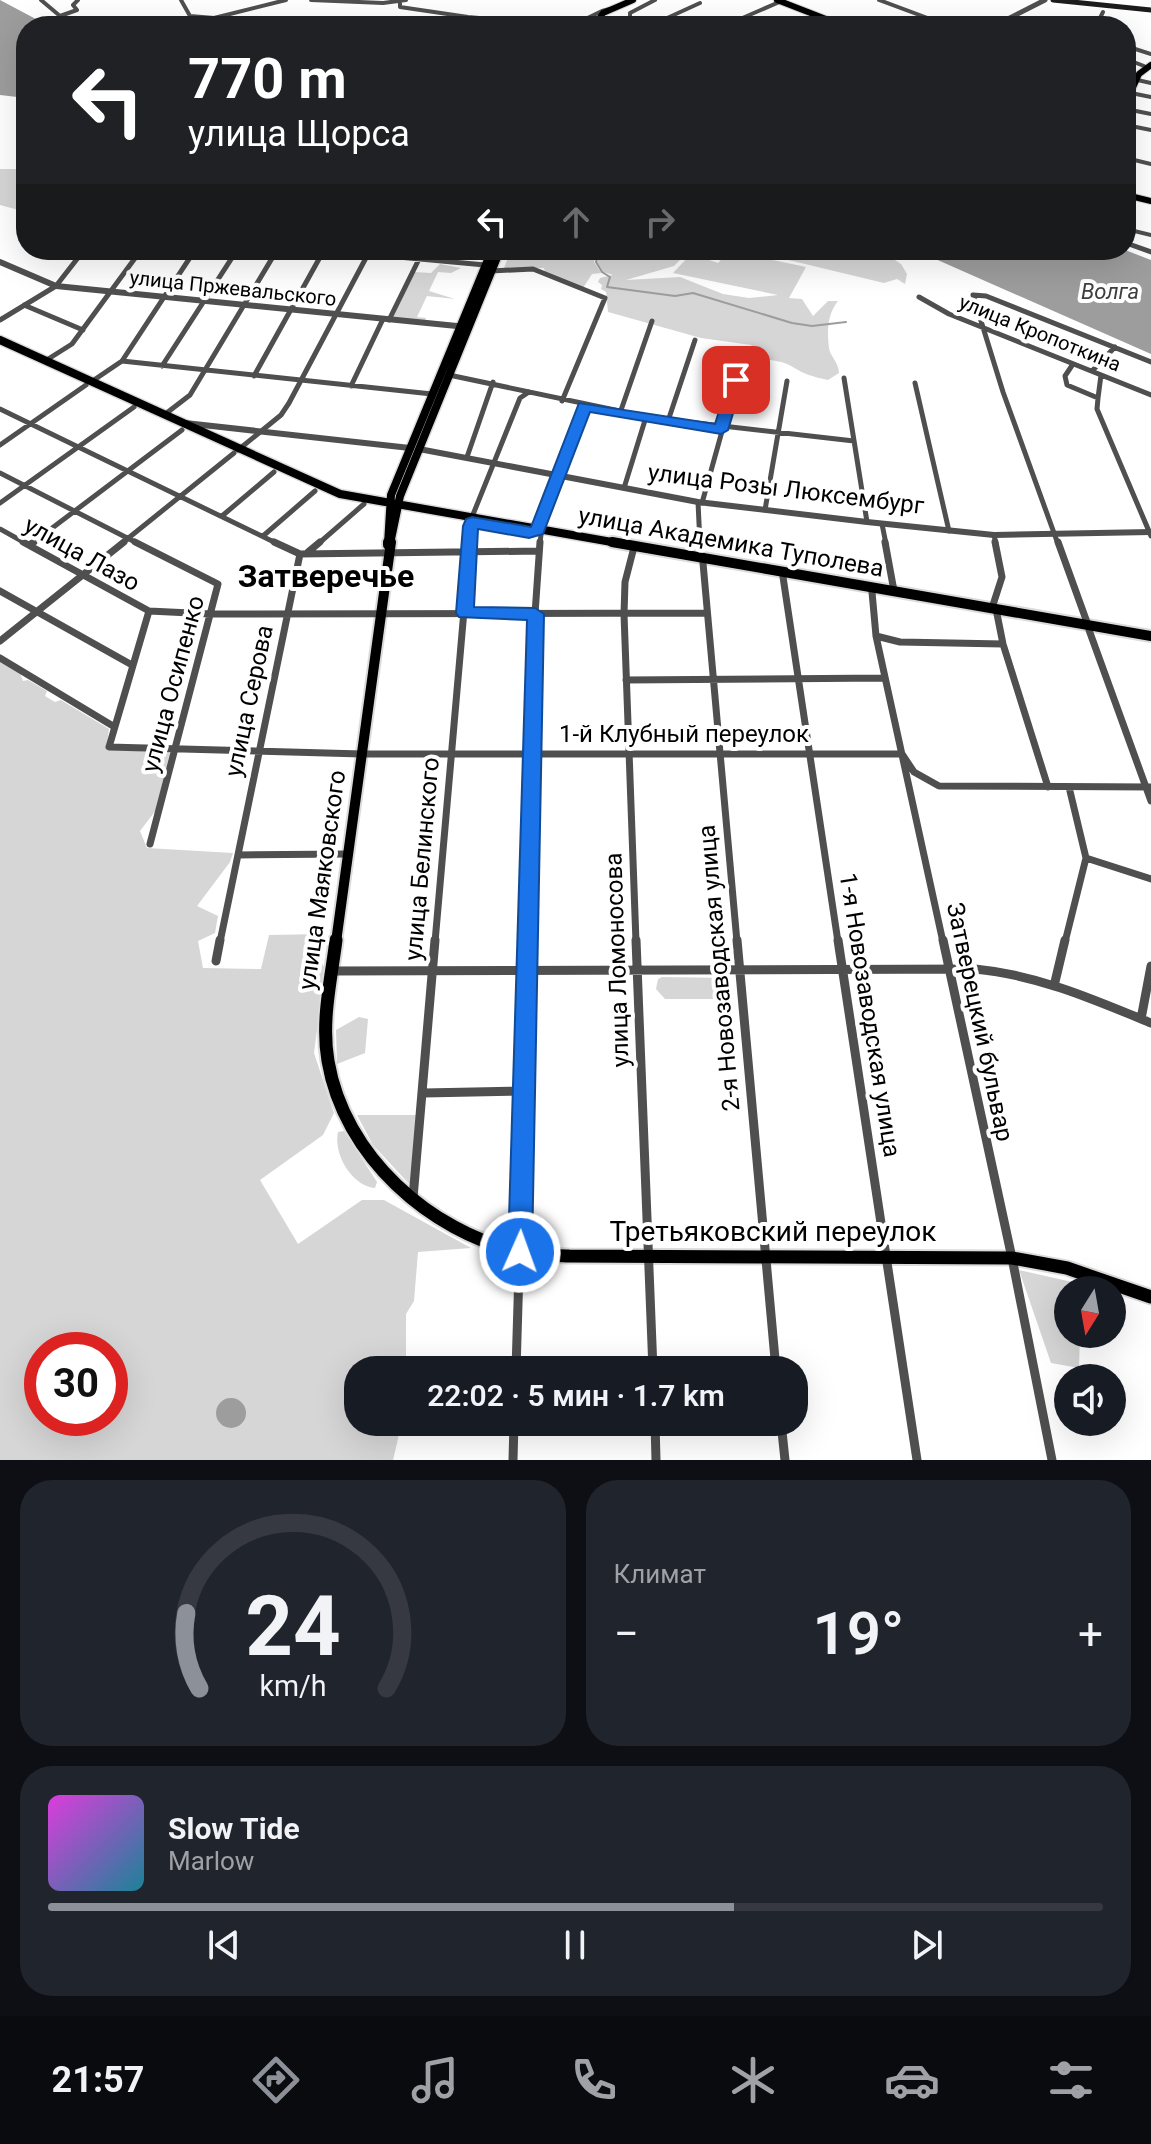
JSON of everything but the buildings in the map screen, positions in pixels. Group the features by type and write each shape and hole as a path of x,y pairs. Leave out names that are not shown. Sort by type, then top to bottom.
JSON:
{"main road":[{"path":"604,16 614,8 636,0"},
{"path":"606,16 636,0"},
{"path":"768,0 779,1 818,16"},
{"path":"1053,0 1151,9"},
{"path":"1066,0 1151,9"},
{"path":"779,1 813,16"},
{"name":"улица Маяковского","path":"408,1196 362,1145 333,1085 325,1035 394,506 432,394 464,327 490,260"},
{"name":"улица Маяковского","path":"488,268 493,260"},
{"name":"улица Маяковского","path":"415,449 449,375 464,327"},
{"name":"улица Академика Туполева","path":"0,343 45,361 134,407 326,490 472,520 1151,638"},
{"name":"улица Академика Туполева","path":"0,343 164,415 177,425"},
{"name":"улица Академика Туполева","path":"236,452 315,491 364,504 394,506"},
{"name":"улица Академика Туполева","path":"540,532 633,551 702,560 783,577 894,591 994,611"},
{"name":"Третьяковский переулок","path":"408,1196 470,1233 520,1252 569,1256 1012,1258 1067,1268 1151,1297"}],"street":[{"path":"41,0 60,16 77,10 73,5 78,0"},
{"path":"224,16 286,0"},
{"path":"311,0 329,3 403,1"},
{"path":"629,16 655,0"},
{"path":"879,0 922,16"},
{"path":"1015,16 1045,0"},
{"path":"403,1 398,6 460,16"},
{"path":"746,16 779,1"},
{"path":"672,16 700,3"},
{"path":"592,16 598,11 614,8"},
{"path":"1101,16 1103,12"},
{"path":"0,320 56,286 76,260"},
{"path":"45,361 72,344 134,260"},
{"path":"0,445 122,361 188,260"},
{"path":"162,366 231,260"},
{"path":"164,415 190,395 271,260"},
{"path":"254,376 318,260"},
{"path":"0,641 281,415 365,260"},
{"path":"351,386 418,260"},
{"path":"433,260 488,268 533,269 605,298 562,401"},
{"name":"улица Пржевальского","path":"0,262 56,286 464,327"},
{"path":"1151,362 986,296 973,295 1086,628 1151,801"},
{"name":"улица Кропоткина","path":"919,297 949,314 1151,395"},
{"path":"24,305 83,330"},
{"path":"620,413 652,321"},
{"path":"668,421 695,340"},
{"path":"1092,371 1115,347"},
{"name":"2-я Новозаводская улица","path":"743,356 700,502 702,560 775,1356"},
{"path":"122,361 432,394"},
{"path":"1073,364 1065,376 1067,385 1098,398"},
{"path":"449,375 493,382 584,406 721,430 854,441"},
{"path":"1101,375 1097,409 1151,534"},
{"path":"844,378 867,522"},
{"path":"765,510 787,381"},
{"path":"467,457 493,382"},
{"path":"915,383 949,531"},
{"name":"улица Белинского","path":"408,1196 424,1093 472,520 520,398 529,392"},
{"path":"516,1356 526,1091 535,614 540,532 584,406"},
{"path":"0,503 134,407"},
{"path":"0,409 304,553 539,551"},
{"path":"624,488 646,417"},
{"path":"29,545 128,471 177,425"},
{"name":"улица Розы Люксембург","path":"177,425 262,430 415,449 700,502 882,524 994,535 1151,534"},
{"path":"222,516 274,472"},
{"name":"улица Осипенко","path":"0,473 218,584 150,844"},
{"path":"263,536 315,491"},
{"path":"304,553 364,504"},
{"path":"882,524 894,591"},
{"name":"улица Лазо","path":"0,529 149,611 109,747"},
{"path":"994,535 1002,577 994,611 1048,787"},
{"name":"улица Ломоносова","path":"633,551 625,571 624,614 652,1356"},
{"name":"улица Серова","path":"216,961 288,613 304,553"},
{"name":"1-я Новозаводская улица","path":"783,577 917,1460"},
{"name":"Затверецкий бульвар","path":"876,590 876,636 1012,1258 1052,1460"},
{"path":"0,591 132,665"},
{"path":"149,611 211,614 707,613"},
{"path":"876,636 900,642 1003,644"},
{"path":"0,658 113,726"},
{"path":"626,680 885,678"},
{"name":"1-й Клубный переулок","path":"109,747 362,754 902,754"},
{"path":"902,754 914,772 939,786 1148,787"},
{"path":"1054,986 1086,858 1069,787"},
{"path":"238,855 347,854"},
{"path":"1086,858 1151,879"},
{"path":"1141,1019 1151,966"},
{"path":"331,971 988,968 1054,986 1151,1023"},
{"path":"424,1093 526,1091"},
{"path":"513,1460 514,1436"},
{"path":"655,1436 656,1460"},
{"path":"782,1436 785,1460"}],"shaded area":[{"path":"0,169 16,169 16,209 0,205"},
{"path":"507,260 595,260 601,273 592,274 583,288 545,272 544,268 504,268"},
{"path":"680,260 674,266 626,280 680,277 723,294 749,298 778,295 673,273 685,260 718,263 721,260 772,260 806,267 789,298 802,299 813,316 828,301 838,301 830,318 828,335 830,351 839,373 828,380 818,378 765,358 751,345 701,338 608,312 606,292 598,282 600,278 613,275 603,272 597,262"},
{"path":"789,260 895,260 901,264 907,274 905,284 897,279 884,283"},
{"path":"440,264 461,268 451,273 438,272 429,291 455,299 427,296 417,317 426,318 425,321 393,317 414,272 431,273"},
{"path":"0,661 20,673 23,681 28,680 47,691 45,696 55,702 61,700 109,729 106,750 170,752 156,810 140,831 147,848 233,853 230,862 197,906 218,916 215,933 198,941 203,968 261,969 269,935 324,934 322,963 325,969 314,1053 334,1113 323,1135 260,1180 298,1244 362,1200 384,1200 471,1248 418,1252 414,1301 406,1314 406,1356 344,1356 344,1436 399,1436 393,1460 0,1460"},
{"path":"727,978 731,995 723,999 665,999 656,989 658,979"},
{"path":"359,1017 368,1019 365,1053 337,1064 336,1030"},
{"path":"357,1115 416,1115 411,1186 373,1145"},
{"path":"344,1131 377,1182 375,1188 359,1182 341,1159 337,1141 338,1132"},
{"path":"1019,1270 1054,1278 1054,1348 1080,1348 1079,1364 1051,1363"}],"water":[{"path":"0,0 30,16 16,16 16,97 0,95"},
{"name":"Волга","path":"1136,254 1151,260 1151,354 938,260 1136,260"},
{"path":"231,1398 242,1402 246,1413 242,1424 231,1428 220,1424 216,1413 220,1402"}],"waterway":[{"path":"596,260 602,272 610,277 607,287 675,296 693,293 792,323 812,326 846,322"}],"district":[{"name":"Затверечье","path":"326,576"}],"route":[{"path":"520,1252 535,614 465,613 471,526 472,522 529,532 538,530 584,406 721,430 736,380"}]}
